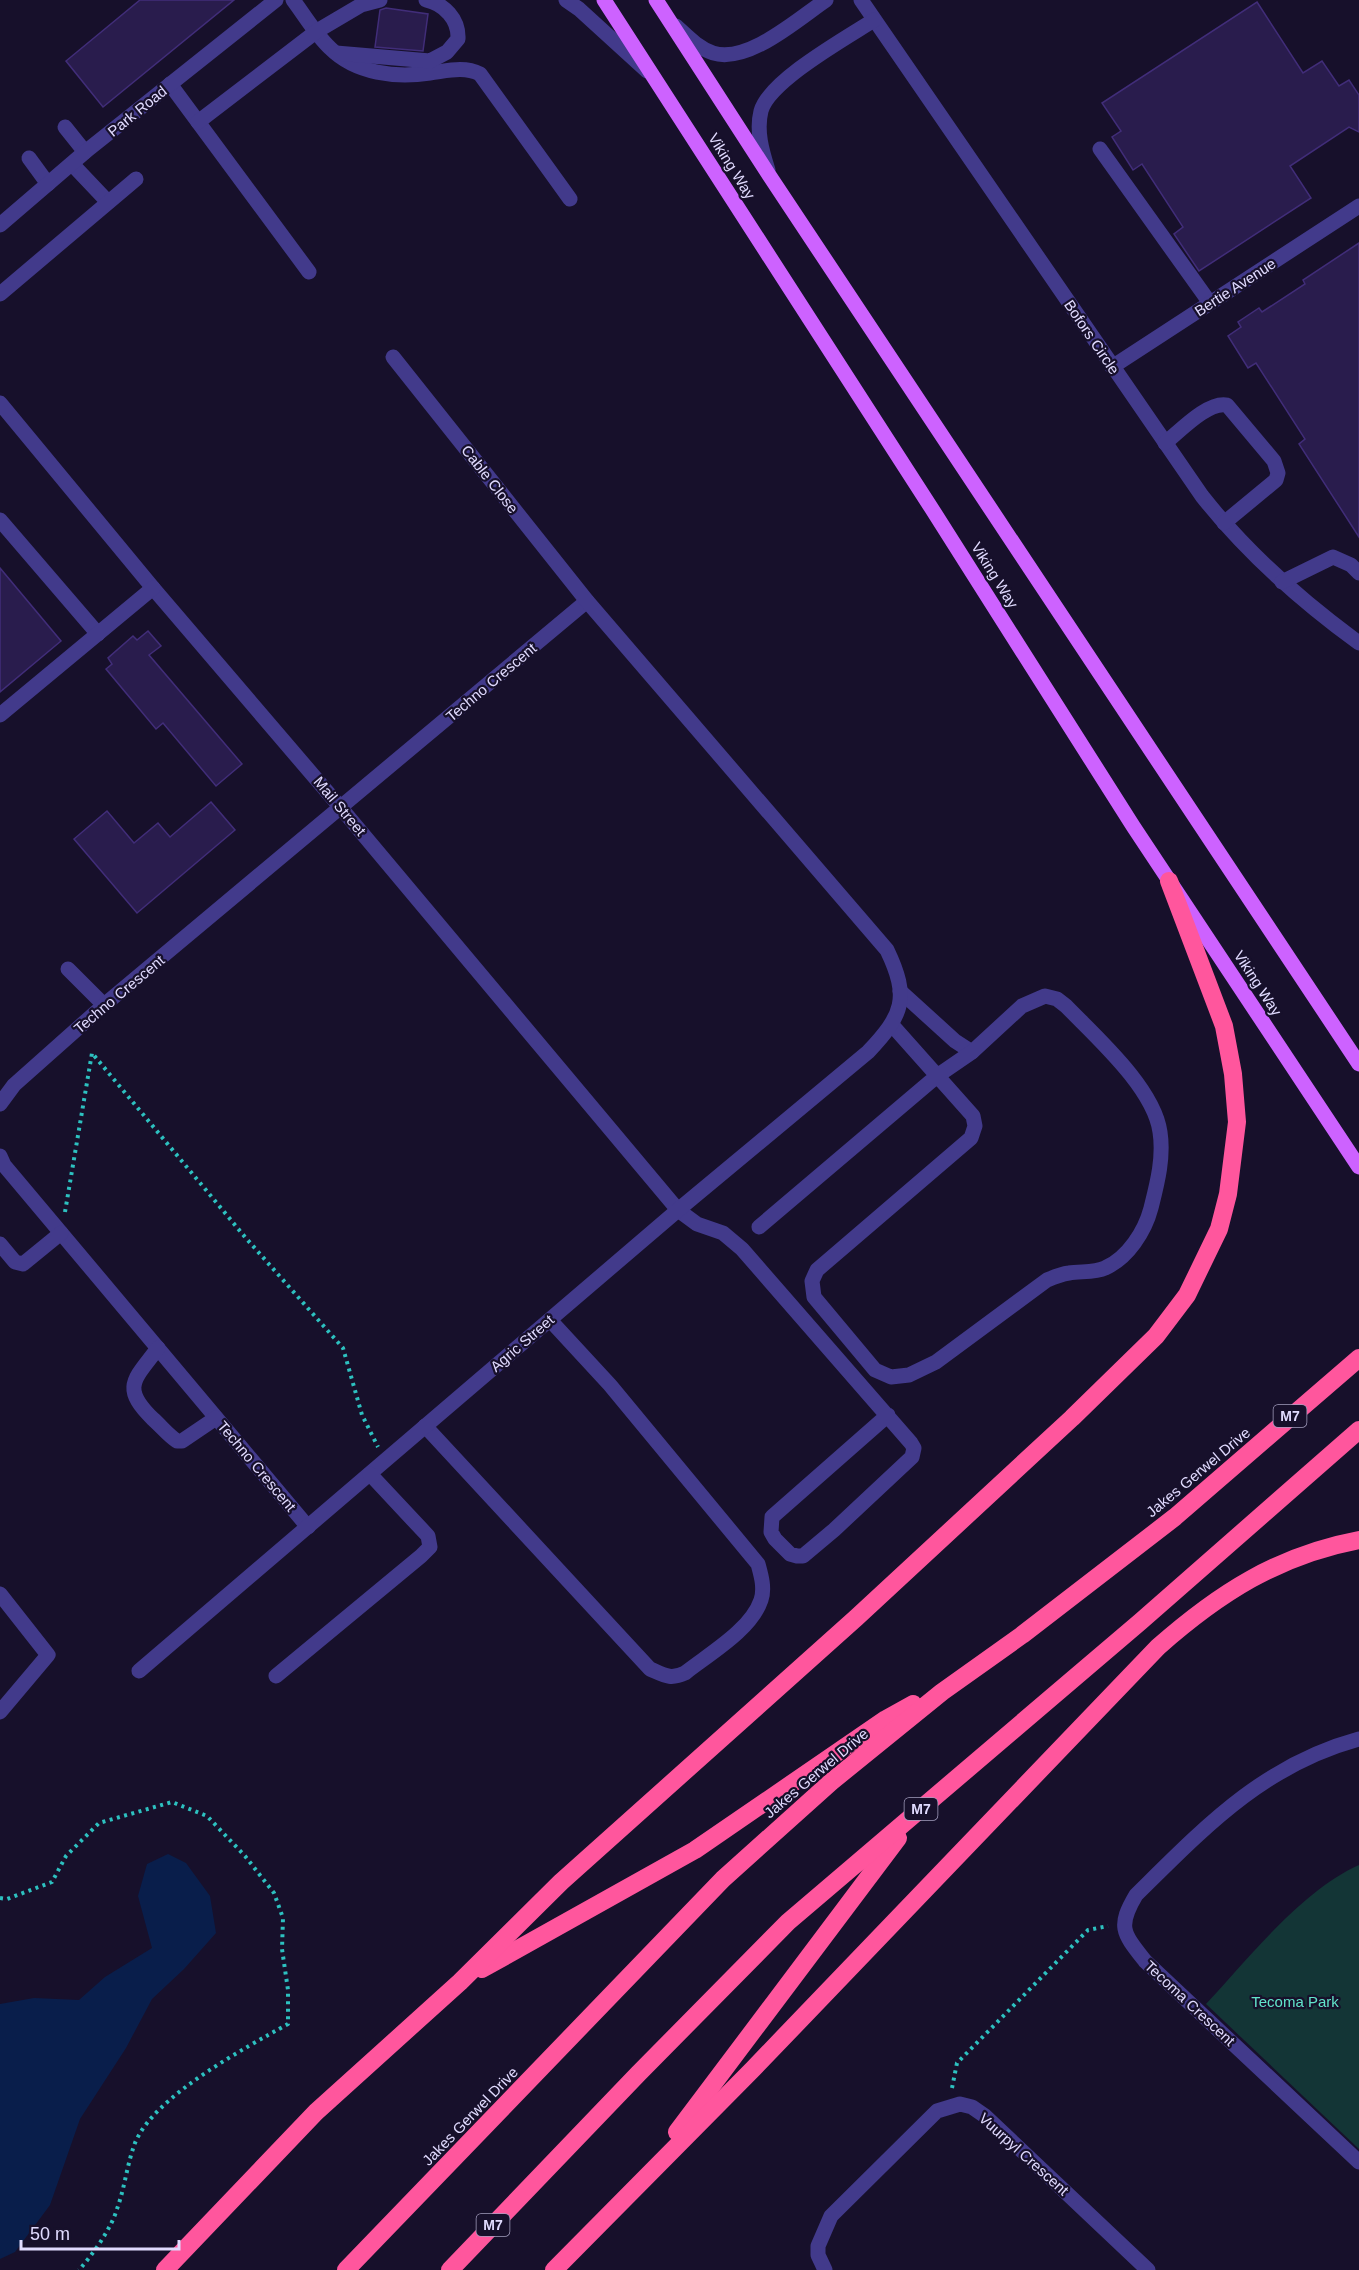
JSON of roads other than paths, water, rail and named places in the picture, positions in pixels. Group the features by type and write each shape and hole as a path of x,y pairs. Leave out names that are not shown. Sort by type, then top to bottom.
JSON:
{"highway":[{"path":"165,2270 316,2112 460,1982 561,1882 856,1618 1072,1418 1156,1336 1187,1295 1219,1229 1228,1194 1237,1122 1233,1074 1224,1026 1169,881"},
{"name":"Jakes Gerwel Drive","path":"346,2270 723,1879 831,1782 942,1692 1022,1635 1175,1517 1359,1358"},
{"name":"M7","path":"450,2270 788,1922 1140,1622 1359,1430"},
{"path":"554,2270 753,2069 1158,1647 1198,1613 1244,1582 1309,1553 1359,1540"},
{"path":"460,1982 552,1928 695,1850 886,1719 906,1707 942,1692"},
{"path":"630,2193 918,1811"}],"main road":[{"name":"Viking Way","path":"604,0 1169,881 1359,1167"},
{"name":"Viking Way","path":"656,0 769,175 1359,1064"}],"street":[{"name":"Park Road","path":"0,225 85,152 276,0"},
{"path":"293,0 335,53 354,66 406,77 464,69 480,74 570,199"},
{"path":"198,122 316,31 361,5 381,0"},
{"path":"335,53 417,61 430,61 438,58 455,45 459,32 450,14 441,6 426,0"},
{"path":"566,0 579,9 656,79"},
{"path":"667,17 704,49 719,54 733,55 758,46 826,0"},
{"name":"Bofors Circle","path":"861,0 1112,367 1224,523 1282,582 1359,643"},
{"path":"769,175 759,127 761,110 769,96 786,79 874,20"},
{"path":"170,84 309,272"},
{"path":"65,127 85,152"},
{"path":"1100,149 1210,303"},
{"path":"28,158 48,184"},
{"path":"72,164 108,202"},
{"path":"0,294 136,179"},
{"name":"Bertie Avenue","path":"1112,367 1359,206"},
{"name":"Cable Close","path":"393,357 587,601"},
{"name":"Mail Street","path":"0,404 678,1210 697,1224 723,1233 742,1249 888,1415 911,1443 914,1448 912,1456 834,1530 803,1556 790,1554 771,1532 772,1517 888,1415"},
{"path":"1165,443 1211,407 1222,404 1227,405 1274,460 1278,473 1276,480 1224,523"},
{"path":"0,520 98,634"},
{"path":"1282,582 1334,556 1351,565 1359,573"},
{"path":"0,715 153,588"},
{"path":"587,601 886,950 897,974 900,991 955,1041 972,1052"},
{"name":"Techno Crescent","path":"0,1104 14,1084 104,1005 587,601"},
{"path":"68,969 104,1005"},
{"name":"Agric Street","path":"139,1671 678,1210 868,1052 892,1025 899,1011 900,991"},
{"path":"759,1227 937,1076 972,1052 1022,1006 1045,996 1058,999 1120,1061 1143,1092 1160,1131 1160,1176 1147,1223 1135,1243 1105,1268 1066,1274 1047,1280 936,1362 909,1375 891,1377 875,1370 814,1297 812,1276 816,1270 971,1138 975,1126 973,1116 937,1076 892,1025"},
{"name":"Techno Crescent","path":"0,1156 4,1165 308,1527"},
{"path":"0,1244 15,1262 23,1264 61,1233"},
{"path":"425,1426 650,1669 675,1677 685,1673 749,1623 761,1601 763,1591 758,1564 610,1385 550,1320"},
{"path":"158,1348 137,1376 134,1385 133,1392 141,1407 177,1441 182,1441 216,1418"},
{"path":"276,1676 430,1547 428,1536 370,1474"},
{"path":"0,1594 48,1655 0,1712"},
{"name":"Tecoma Crescent","path":"1359,1739 1318,1753 1276,1774 1223,1811 1136,1895 1126,1912 1124,1923 1126,1933 1145,1961 1359,2162"},
{"name":"Vuurpyl Crescent","path":"825,2270 818,2255 818,2246 831,2216 938,2111 960,2104 972,2107 1005,2133 1148,2270"}],"water":[{"path":"168,1854 186,1863 210,1896 216,1933 184,1969 152,1999 126,2048 80,2119 50,2205 15,2252 0,2259 0,2004 34,1998 79,2000 105,1977 152,1948 138,1896 147,1864"}],"park label":[{"name":"Tecoma Park","path":"1295,2001"}]}
